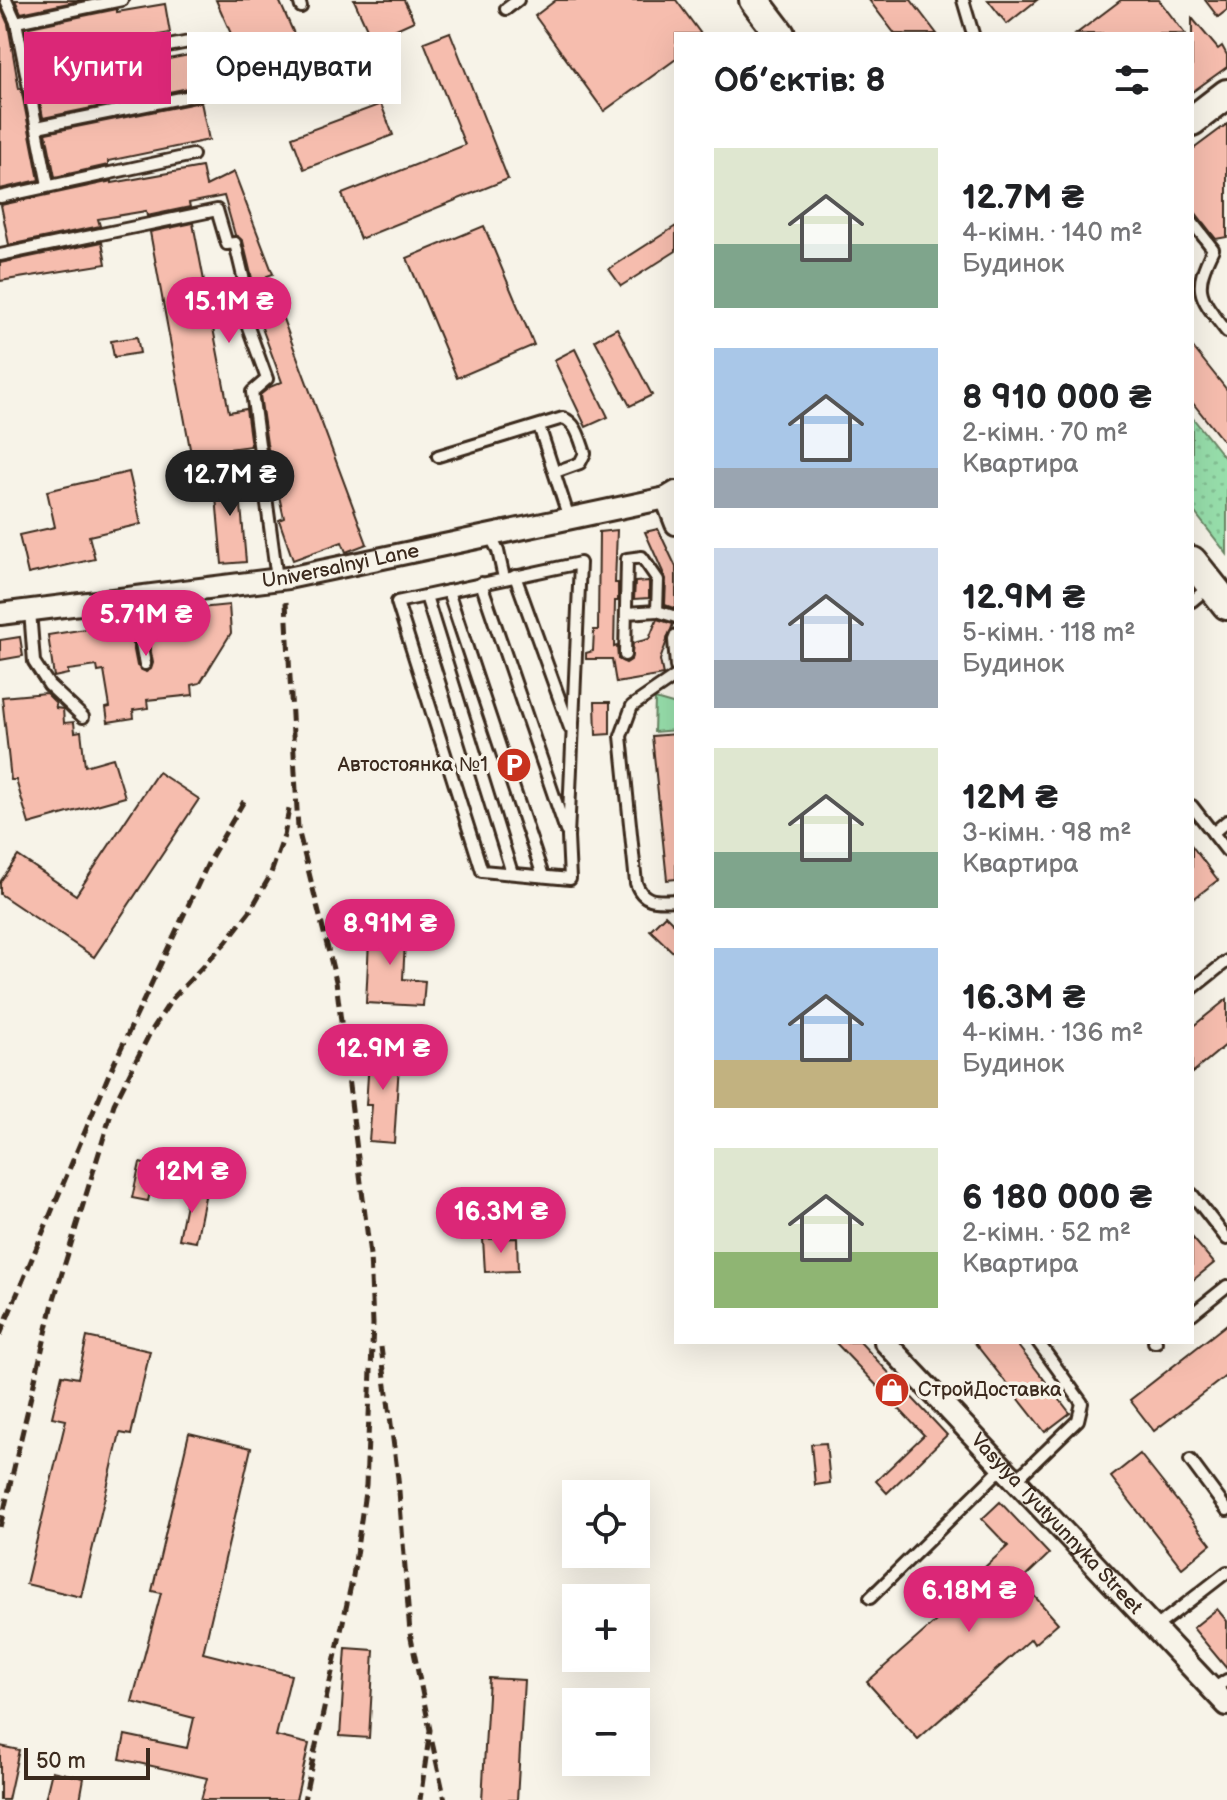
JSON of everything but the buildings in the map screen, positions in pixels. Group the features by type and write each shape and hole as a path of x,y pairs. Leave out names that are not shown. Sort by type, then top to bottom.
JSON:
{"main road":[{"path":"754,0 778,32"},
{"path":"1194,119 1227,94"},
{"path":"1194,565 1210,597"}],"street":[{"name":"Universalnyi Lane","path":"0,614 277,579 671,495"},
{"name":"Vasylya Tyutyunnyka Street","path":"887,1344 1156,1627 1220,1684 1227,1705"}],"lane":[{"path":"6,0 16,22 24,63"},
{"path":"16,22 122,0"},
{"path":"506,9 518,0"},
{"path":"963,0 972,32"},
{"path":"37,127 187,97"},
{"path":"32,104 48,185"},
{"path":"0,197 193,155"},
{"path":"0,255 217,210 227,244 235,243 246,289 248,327 267,379 252,392 277,579"},
{"path":"1194,225 1213,249"},
{"path":"1227,245 1213,249 1200,276 1203,301 1227,332"},
{"path":"438,456 563,418 570,420 585,453 580,463 555,472"},
{"path":"539,426 569,518"},
{"path":"490,535 572,734"},
{"path":"625,655 627,559 642,557 658,580 657,611"},
{"path":"580,563 568,837 570,879 482,871 397,602 509,577 580,563"},
{"path":"481,583 568,837"},
{"path":"448,591 543,876"},
{"path":"132,596 145,664"},
{"path":"426,596 512,873"},
{"path":"30,611 34,662 49,685 83,717"},
{"path":"626,613 657,611 674,616"},
{"path":"674,677 632,706 621,736 639,893 646,899 674,900"},
{"path":"1194,809 1227,851"},
{"path":"1213,833 1227,821"},
{"path":"1194,987 1227,961"},
{"path":"1194,1197 1227,1239"},
{"path":"1194,1312 1227,1286"},
{"path":"870,1598 1010,1473 1078,1420 1082,1403 1039,1344"},
{"path":"1190,1460 1227,1510"},
{"path":"1156,1627 1227,1572"}],"green space":[{"path":"1194,420 1227,461 1227,554 1194,512"},
{"path":"655,699 674,704 674,730 654,732"}],"railway":[{"path":"286,602 298,829 336,981 370,1255 373,1324 366,1485 353,1576 304,1800"},
{"path":"0,1335 109,1074 210,859 244,801"},
{"path":"0,1527 54,1299 114,1104 150,1033 172,999 226,942 250,911 270,876 284,836 290,804"},
{"path":"381,1347 398,1478 410,1633 430,1730 420,1800"},
{"path":"432,1742 445,1800"}],"place":[{"name":"Автостоянка №1","path":"514,765"},
{"name":"СтройДоставка","path":"892,1390"}]}
